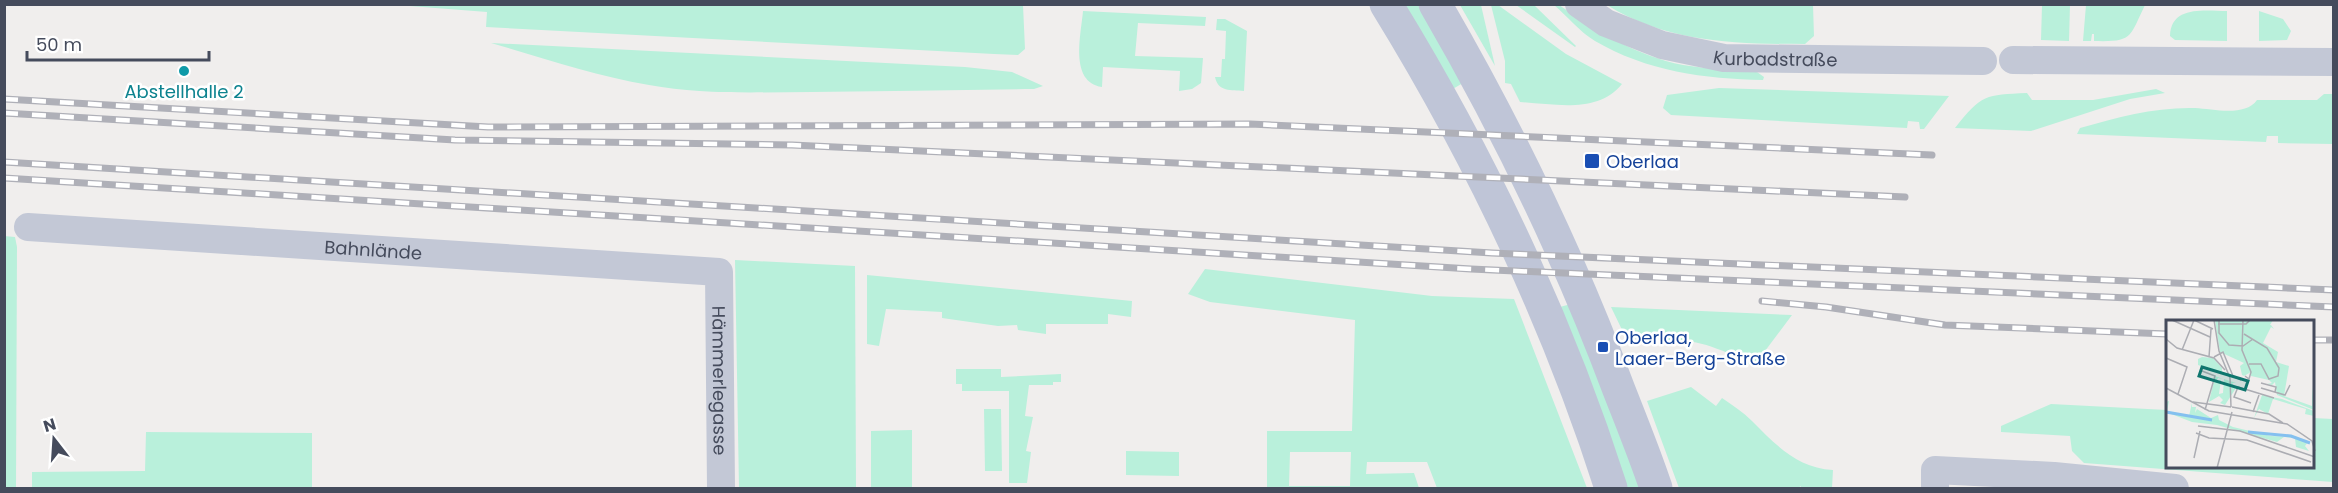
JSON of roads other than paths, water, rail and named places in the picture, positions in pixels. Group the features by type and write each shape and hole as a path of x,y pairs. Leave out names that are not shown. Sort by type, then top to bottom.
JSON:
{"main road":[{"path":"1386,4 1481,174 1540,303 1611,489"},
{"path":"1435,4 1481,86 1543,206 1587,306 1656,489"}],"street":[{"name":"Kurbadstraße","path":"1579,4 1606,23 1662,45 1724,58 1983,61"},
{"path":"2013,60 2334,62"},
{"name":"Bahnlände","path":"28,227 719,272"},
{"name":"Hämmerlegasse","path":"719,272 721,489"},
{"path":"1935,479 2054,476 2175,489"}],"railway":[{"path":"4,99 488,127 1250,124 1932,155"},
{"path":"4,113 455,140 792,145 1905,197"},
{"path":"4,162 1492,253 2334,290"},
{"path":"4,178 1471,269 2334,307"},
{"path":"1762,301 1826,307 1945,325 2166,334"},
{"path":"2314,340 2334,340"}],"place":[{"name":"Abstellhalle 2","path":"184,71"},
{"name":"Oberlaa","path":"1592,161"},
{"name":"Oberlaa, Laaer-Berg-Straße","path":"1603,347"}]}
